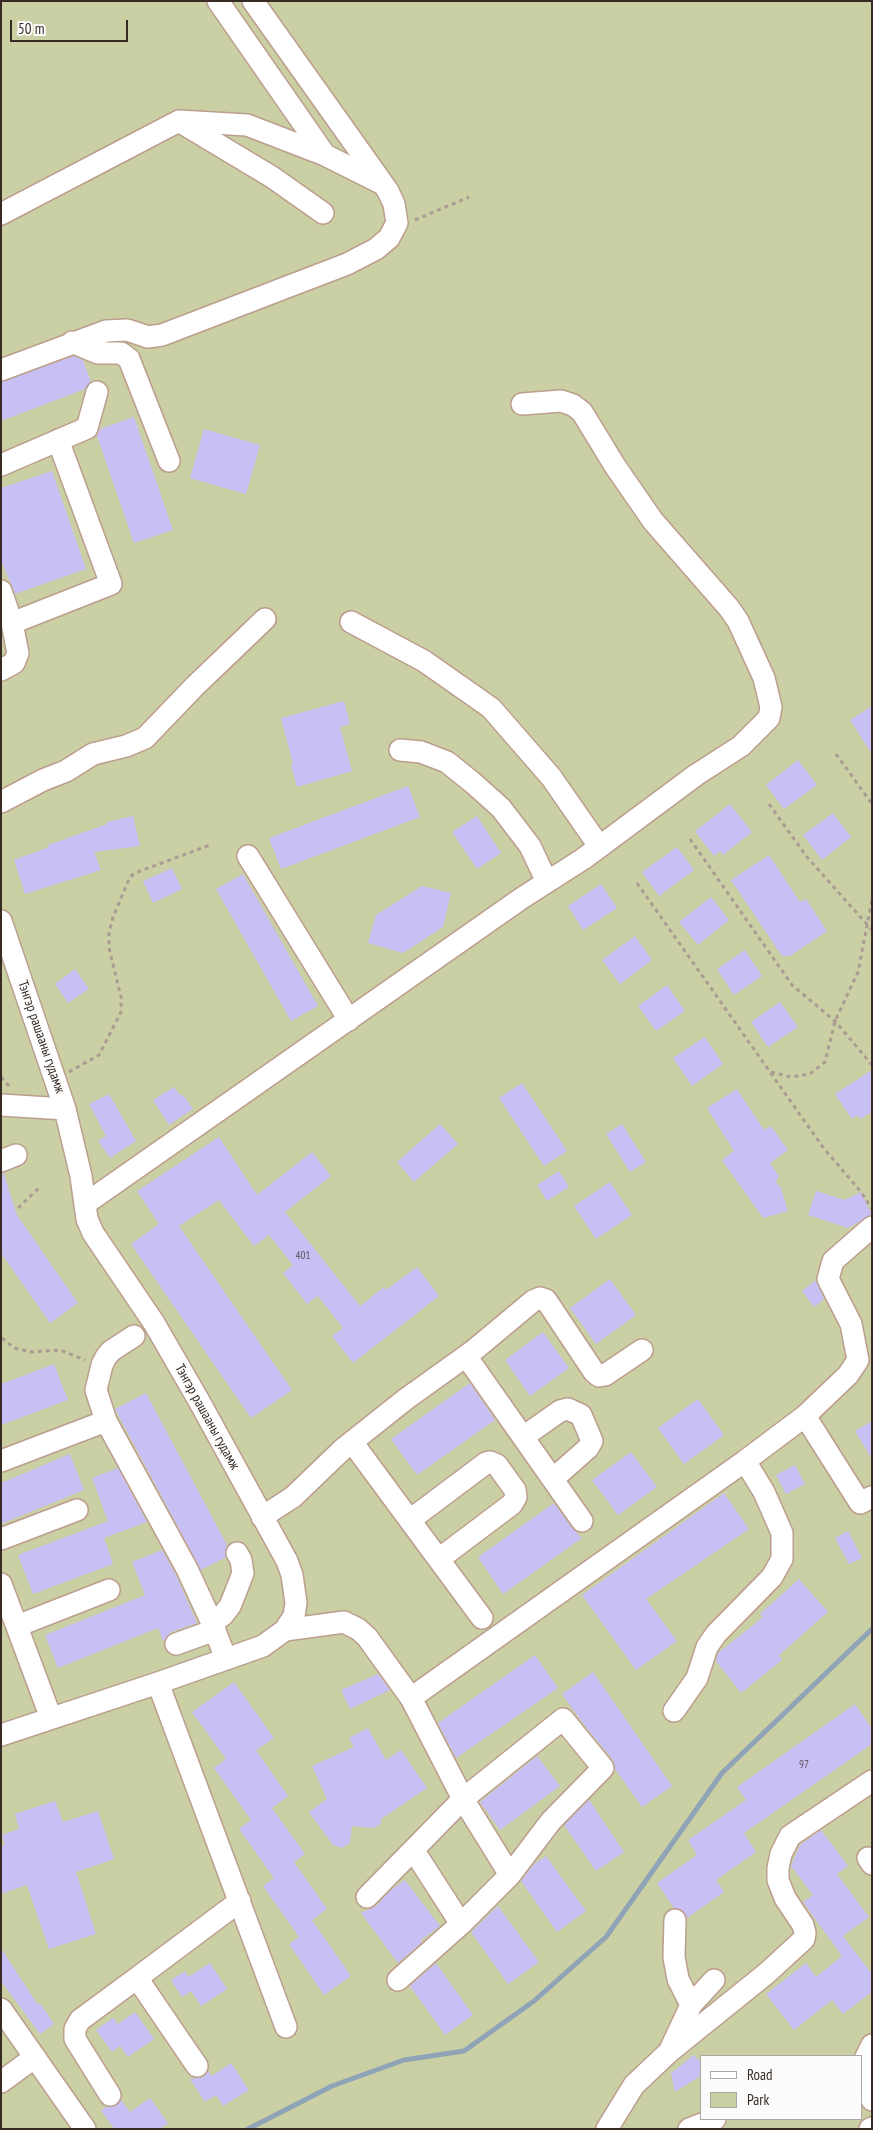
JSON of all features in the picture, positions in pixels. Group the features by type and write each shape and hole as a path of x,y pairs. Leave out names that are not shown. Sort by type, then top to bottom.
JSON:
{"street":[{"path":"218,1 325,155"},
{"path":"1,370 97,333 114,330 132,331 148,337 162,335 346,264 381,246 395,228 397,217 394,204 383,184 253,1"},
{"path":"179,120 272,177 323,213"},
{"path":"1,214 179,120 247,125 325,155 383,184"},
{"path":"72,342 98,353 122,353 129,359 169,461"},
{"path":"1,464 87,428 97,392"},
{"path":"85,1204 599,846 696,775 741,746 769,718 769,692 738,621 729,608 653,521 615,466 582,412 573,405 561,401 522,404"},
{"path":"12,623 111,584 58,440"},
{"path":"1,591 12,623 18,653 14,663 1,670"},
{"path":"1,802 66,771 94,754 121,748 145,738 265,620"},
{"path":"351,622 424,660 491,708 551,777 599,846"},
{"path":"400,750 421,752 447,762 501,808 530,846 547,882"},
{"path":"248,856 349,1020"},
{"name":"Тэнгэр рашааны гудамж","path":"1,921 65,1109 93,1233 154,1323 287,1561 292,1575 296,1603 294,1616 285,1630 263,1646 1,1735"},
{"path":"1,1106 65,1109"},
{"path":"411,1698 745,1462 805,1416 848,1375 858,1360 851,1324 828,1279 833,1261 872,1227"},
{"path":"262,1517 293,1497 352,1442 466,1356 533,1301 540,1298 546,1300 594,1372 599,1376 605,1375 642,1350"},
{"path":"134,1336 111,1351 102,1365 96,1390 106,1421 187,1569 226,1658"},
{"path":"466,1356 582,1521"},
{"path":"523,1437 560,1411 568,1409 581,1415 592,1441 588,1448 553,1479"},
{"path":"805,1416 860,1503 872,1498"},
{"path":"1,1461 106,1421"},
{"path":"352,1442 482,1618"},
{"path":"674,1711 697,1678 707,1647 716,1634 772,1577 782,1559 782,1533 764,1492 745,1462"},
{"path":"410,1520 486,1463 494,1463 502,1471 515,1490 516,1497 512,1504 439,1559"},
{"path":"1,1539 77,1510"},
{"path":"176,1644 213,1626 230,1606 243,1573 241,1560 236,1553"},
{"path":"1,1584 51,1718"},
{"path":"16,1626 110,1590"},
{"path":"285,1630 344,1622 367,1636 411,1698 463,1799 510,1874"},
{"path":"158,1683 286,2027"},
{"path":"367,1897 463,1799 563,1719 603,1768 552,1821 510,1874 461,1924 398,1980"},
{"path":"607,2129 634,2085 669,2052 767,1973 804,1939 803,1925 785,1898 778,1880 781,1854 790,1836 872,1781"},
{"path":"414,1851 461,1924"},
{"path":"110,2095 75,2039 75,2029 80,2020 240,1901"},
{"path":"675,1920 674,1957 678,1979 691,2005"},
{"path":"137,1978 197,2066"},
{"path":"669,2052 691,2005 714,1980"},
{"path":"1,2009 85,2129"},
{"path":"1,2082 35,2057"},
{"path":"867,2057 872,2100"},
{"path":"689,2129 712,2120"}],"path":[{"path":"395,228 469,197"},
{"path":"836,754 872,804"},
{"path":"769,804 807,857 872,930"},
{"path":"690,839 792,985 835,1022 872,1065"},
{"path":"55,1078 86,1064 99,1055 118,1020 122,1004 110,956 109,933 113,917 130,877 135,873 210,845"},
{"path":"637,883 822,1146 872,1209"},
{"path":"770,1072 791,1077 810,1074 825,1062 835,1022 858,972 872,900"},
{"path":"18,1208 27,1202 40,1187"},
{"path":"2,1338 14,1348 32,1352 60,1350 74,1357 102,1365"}],"green space":[{"path":"1,1 872,1 872,2129 1,2129"}],"building":[{"path":"74,356 83,360 91,382 85,389 1,421 1,382"},
{"path":"134,417 173,530 134,543 97,436 100,429"},
{"path":"204,429 260,445 246,494 190,478"},
{"path":"52,471 86,569 15,594 1,560 1,488"},
{"path":"344,701 350,724 340,727 352,771 297,787 281,718"},
{"path":"872,706 872,754 850,720"},
{"path":"798,760 817,785 784,809 766,785"},
{"path":"408,786 420,817 281,869 269,838"},
{"path":"730,804 752,832 723,855 720,851 714,856 695,831"},
{"path":"833,813 851,837 822,860 803,835"},
{"path":"133,816 140,846 94,852 101,870 25,894 14,860 49,847 48,845 107,824 107,822"},
{"path":"477,816 501,853 477,869 452,832"},
{"path":"677,847 694,870 659,896 642,872"},
{"path":"769,855 800,902 806,899 827,931 790,956 782,956 731,880"},
{"path":"172,868 182,889 153,903 143,881"},
{"path":"243,874 318,1006 291,1021 216,889"},
{"path":"601,884 617,908 583,930 568,906"},
{"path":"422,886 451,893 443,927 403,953 368,943 376,915"},
{"path":"711,897 729,920 698,945 679,922"},
{"path":"635,936 652,960 620,984 602,960"},
{"path":"745,950 762,976 734,995 717,969"},
{"path":"75,969 89,989 68,1003 55,984"},
{"path":"667,985 685,1011 656,1031 638,1006"},
{"path":"780,1002 798,1027 768,1047 751,1022"},
{"path":"705,1037 723,1064 692,1086 673,1058"},
{"path":"872,1070 872,1112 860,1119 858,1115 852,1119 835,1094"},
{"path":"522,1083 567,1151 544,1166 499,1098"},
{"path":"174,1087 179,1094 184,1096 193,1109 169,1125 153,1100"},
{"path":"737,1089 764,1130 771,1126 788,1150 770,1163 779,1176 776,1182 781,1188 788,1211 763,1218 722,1160 734,1151 707,1108"},
{"path":"109,1094 136,1141 110,1158 98,1141 106,1136 89,1104"},
{"path":"440,1124 458,1144 414,1182 397,1162"},
{"path":"622,1124 646,1162 630,1172 606,1134"},
{"path":"219,1137 257,1195 312,1152 331,1176 285,1212 360,1306 384,1287 386,1290 417,1267 439,1296 353,1363 332,1336 343,1328 318,1296 307,1304 283,1273 293,1265 269,1235 254,1246 219,1200 179,1226 292,1390 251,1418 131,1244 159,1224 137,1191"},
{"path":"559,1171 569,1187 547,1201 537,1185"},
{"path":"1,1174 4,1174 17,1215 78,1303 50,1323 1,1253"},
{"path":"610,1182 632,1215 596,1239 574,1206"},
{"path":"816,1191 845,1200 861,1192 872,1215 848,1228 808,1215"},
{"path":"610,1279 636,1315 596,1344 570,1308"},
{"path":"816,1280 824,1299 814,1307 802,1291"},
{"path":"543,1332 569,1368 530,1396 505,1360"},
{"path":"54,1364 68,1400 1,1425 1,1384"},
{"path":"470,1383 495,1420 417,1475 391,1439"},
{"path":"146,1393 227,1545 226,1557 201,1570 115,1409"},
{"path":"698,1399 724,1435 684,1464 658,1428"},
{"path":"872,1421 872,1459 855,1431"},
{"path":"631,1452 657,1487 618,1515 592,1480"},
{"path":"70,1454 84,1490 1,1524 1,1483"},
{"path":"795,1465 805,1484 786,1494 776,1475"},
{"path":"118,1468 147,1522 104,1538 113,1564 33,1594 18,1555 108,1521 92,1478"},
{"path":"724,1493 749,1529 646,1599 677,1641 636,1670 582,1595"},
{"path":"554,1503 572,1528 582,1538 503,1594 478,1557"},
{"path":"848,1531 862,1558 849,1564 835,1538"},
{"path":"162,1550 176,1575 197,1623 171,1632 163,1641 158,1628 58,1668 45,1635 145,1595 132,1562"},
{"path":"799,1579 828,1612 779,1655 782,1660 741,1693 716,1661 718,1653 763,1617 760,1614"},
{"path":"535,1655 558,1688 456,1758 438,1723"},
{"path":"593,1672 672,1786 642,1807 615,1769 613,1760 562,1694"},
{"path":"378,1674 390,1690 350,1709 341,1690"},
{"path":"234,1682 274,1738 256,1750 288,1796 272,1808 305,1854 294,1862 327,1909 312,1920 351,1976 324,1995 289,1944 299,1937 263,1886 274,1878 239,1829 251,1820 214,1768 226,1759 192,1712"},
{"path":"855,1704 872,1729 872,1744 744,1833 756,1852 716,1880 724,1892 687,1918 682,1910 674,1908 657,1883 697,1855 688,1840 746,1800 737,1787"},
{"path":"368,1728 386,1760 401,1750 427,1788 381,1819 381,1824 373,1828 352,1826 350,1843 342,1848 333,1845 309,1812 327,1799 312,1766 354,1747 349,1738"},
{"path":"537,1756 560,1786 500,1830 480,1802"},
{"path":"589,1800 624,1852 596,1871 564,1825"},
{"path":"55,1801 63,1822 98,1811 114,1859 76,1872 96,1934 49,1949 27,1885 1,1894 1,1846 5,1845 2,1835 19,1829 15,1814"},
{"path":"821,1830 848,1866 837,1874 869,1917 843,1936 872,1974 872,1992 843,2014 832,2000 794,2030 766,1994 806,1963 816,1977 842,1956 803,1902 813,1895 791,1866 800,1845"},
{"path":"546,1856 586,1911 557,1932 521,1881 534,1864"},
{"path":"405,1880 440,1926 421,1940 422,1942 398,1963 361,1913 376,1906 391,1890"},
{"path":"498,1906 539,1962 508,1984 471,1932"},
{"path":"1,1948 38,2005 40,2003 54,2024 40,2034 1,1981"},
{"path":"210,1963 227,1989 201,2006 191,1991 182,1997 171,1980 185,1971 188,1977"},
{"path":"436,1963 473,2015 445,2035 410,1986"},
{"path":"135,2012 154,2039 128,2057 120,2046 112,2052 96,2030 113,2018 118,2024"},
{"path":"694,2055 700,2062 700,2076 675,2092 671,2073"},
{"path":"231,2063 249,2090 223,2106 216,2095 205,2102 190,2079 204,2077 208,2071 212,2076"},
{"path":"150,2098 168,2123 160,2129 114,2129 101,2110 106,2107 116,2106 121,2100 130,2112"}],"waterway":[{"path":"248,2129 332,2086 404,2060 464,2051 534,2001 606,1937 722,1773 872,1629"}]}
